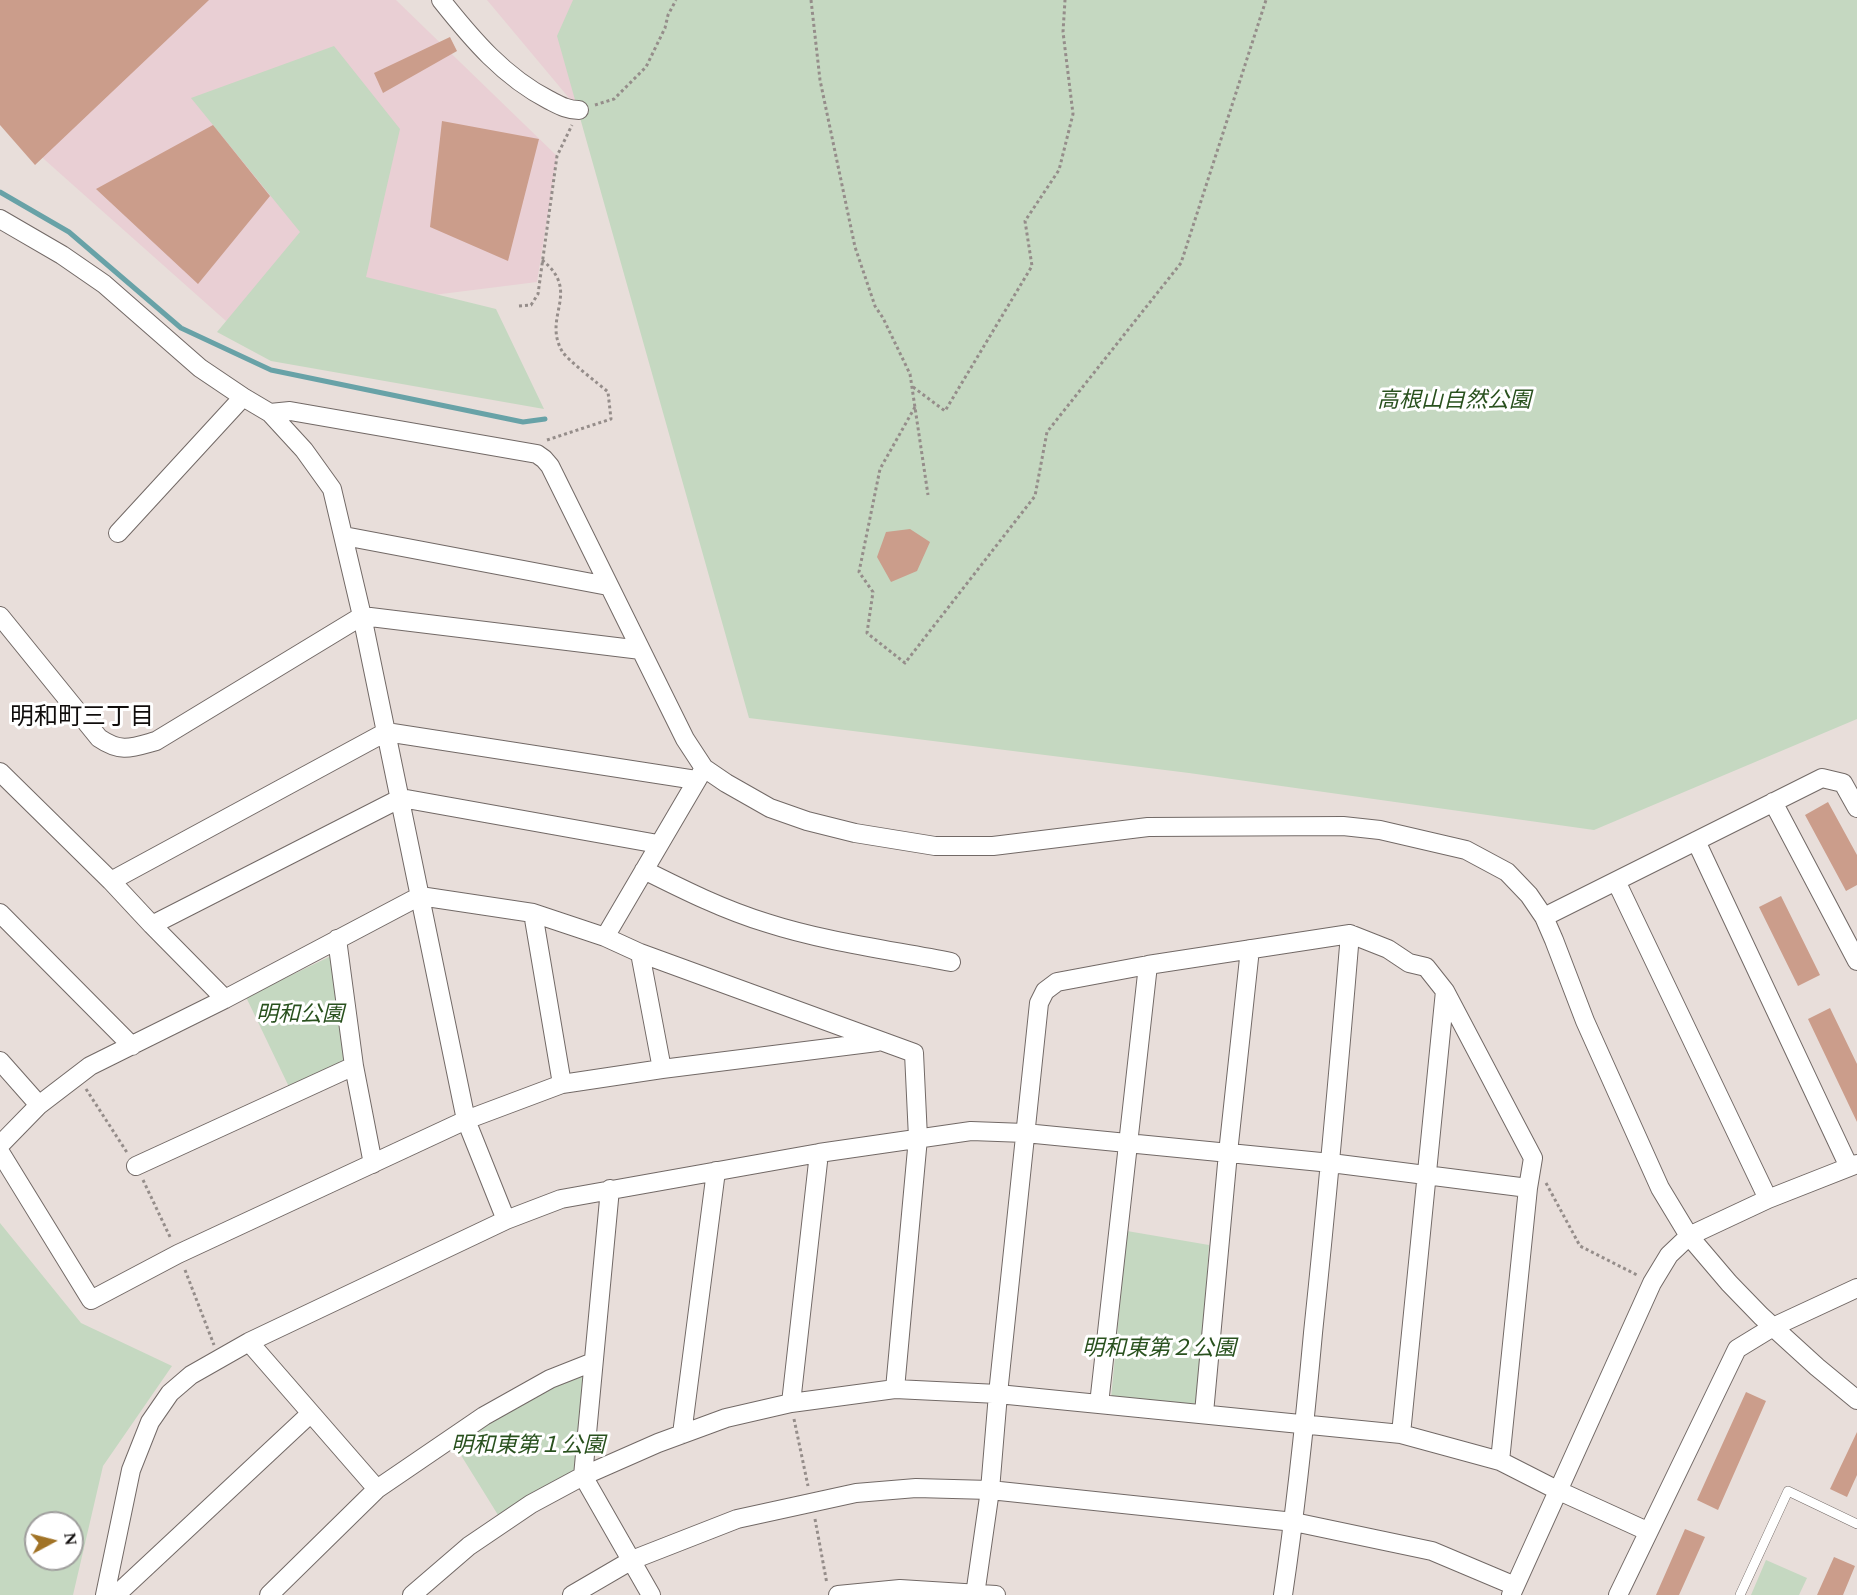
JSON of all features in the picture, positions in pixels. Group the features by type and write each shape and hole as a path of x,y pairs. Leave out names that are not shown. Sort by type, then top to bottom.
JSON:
{"street":[{"path":"441,0 486,53 528,89 568,110 579,110"},
{"path":"0,219 62,255 104,284 200,368 270,413 304,450 332,489 401,798 466,1120 506,1220"},
{"path":"118,533 243,397"},
{"path":"270,413 290,411 537,454 550,466 700,774"},
{"path":"344,536 608,586"},
{"path":"2,624 99,738 112,747 129,748 156,741 362,616 641,650"},
{"path":"111,881 386,732 700,774 726,783 770,808 807,821 855,833 935,846 985,846 1148,827 1301,825 1380,830 1466,850 1507,872 1529,895 1544,917 1585,1021 1660,1188 1689,1236 1729,1283 1773,1327 1857,1400"},
{"path":"0,772 111,881 225,999"},
{"path":"605,937 700,774"},
{"path":"1544,917 1822,778 1843,783 1857,807"},
{"path":"152,925 401,798 658,844"},
{"path":"1773,802 1857,961"},
{"path":"572,1595 632,1560 737,1519 856,1493 916,1488 990,1490 1294,1522 1432,1551 1513,1591 1652,1282 1669,1255 1689,1236 1768,1199 1853,1166 1696,841"},
{"path":"644,870 705,900 766,923 805,934 951,962"},
{"path":"1616,881 1768,1199"},
{"path":"0,1145 39,1105 90,1066 225,999 420,896 533,913 605,937 640,953 914,1053 918,1138 895,1389"},
{"path":"0,913 132,1046"},
{"path":"533,913 562,1084"},
{"path":"1283,1595 1294,1522 1331,1163 1350,934"},
{"path":"975,1594 990,1490 1039,1003 1045,991 1057,982 1148,965 1350,934 1388,949 1409,963 1426,967 1445,991 1533,1158 1500,1461"},
{"path":"337,939 354,1066 373,1164"},
{"path":"1204,1413 1250,949"},
{"path":"640,953 662,1069"},
{"path":"1099,1404 1148,965"},
{"path":"1401,1434 1445,991"},
{"path":"0,1152 91,1300 178,1254 466,1120 562,1084 662,1069 882,1042"},
{"path":"0,1060 39,1105"},
{"path":"136,1166 354,1066"},
{"path":"105,1595 131,1470 150,1422 170,1393 191,1375 249,1342 506,1220 561,1199 819,1153 971,1131 1025,1132 1127,1142 1331,1163 1528,1188"},
{"path":"791,1403 819,1153"},
{"path":"682,1434 716,1171"},
{"path":"610,1189 583,1476 651,1595"},
{"path":"1618,1595 1737,1349 1773,1327 1857,1288"},
{"path":"249,1342 377,1489"},
{"path":"282,1591 377,1489 484,1416 550,1379 593,1362"},
{"path":"412,1595 469,1546 531,1504 583,1476 658,1443 726,1419 791,1403 895,1389 998,1394 1401,1434 1500,1461 1647,1531"},
{"path":"116,1595 310,1414"},
{"path":"838,1595 900,1589 996,1595"}],"lane":[{"path":"1740,1595 1788,1491 1857,1524"}],"path":[{"path":"519,306 531,305 538,294 557,156 579,110 614,99 646,67 676,0"},
{"path":"812,0 820,80 855,247 875,306 910,374 928,495"},
{"path":"912,386 945,411 1032,266 1025,221 1059,170 1073,114 1063,32 1065,0"},
{"path":"915,407 880,469 859,572 873,592 867,633 905,663 1035,496 1047,432 1181,263 1266,0"},
{"path":"537,454 542,441 611,419 608,392 562,353 555,332 562,291 555,271 542,260"},
{"path":"77,1076 136,1166 178,1254 219,1358"},
{"path":"1533,1158 1580,1246 1652,1282"}],"shaded area":[{"path":"0,0 396,0 557,156 537,282 226,321 0,120"},
{"path":"487,0 596,0 579,110"}],"green space":[{"name":"高根山自然公園","path":"573,0 1857,0 1857,719 1594,830 1189,773 749,718 557,36"},
{"path":"334,46 400,129 366,277 496,309 544,409 271,361 217,332 300,232 191,98"},
{"name":"明和公園","path":"331,956 348,1063 290,1089 246,997"},
{"path":"0,1223 81,1323 172,1366 103,1466 84,1548 84,1511 24,1511 24,1571 79,1571 73,1595 0,1595"},
{"name":"明和東第２公園","path":"1127,1231 1209,1245 1198,1404 1111,1398"},
{"name":"明和東第１公園","path":"583,1373 574,1472 498,1515 454,1444 526,1397"},
{"path":"1766,1560 1807,1578 1799,1595 1751,1595"}],"building":[{"path":"0,0 209,0 35,165 0,125"},
{"path":"450,37 457,51 383,93 374,73"},
{"path":"442,121 539,139 508,261 430,227"},
{"path":"213,125 270,196 198,284 96,189"},
{"path":"910,529 930,542 917,571 891,582 877,557 886,532"},
{"path":"1828,802 1857,855 1857,885 1846,891 1805,815"},
{"path":"1781,896 1820,975 1798,986 1759,907"},
{"path":"1830,1008 1857,1064 1857,1122 1808,1019"},
{"path":"1746,1392 1766,1401 1718,1510 1697,1500"},
{"path":"1857,1432 1857,1475 1847,1497 1830,1489"},
{"path":"1685,1529 1705,1537 1679,1595 1656,1595"},
{"path":"1834,1557 1855,1566 1843,1595 1817,1595"}],"waterway":[{"path":"0,192 69,232 181,328 271,370 523,422 545,419"}],"district":[{"name":"明和町三丁目","path":"82,719"}]}
